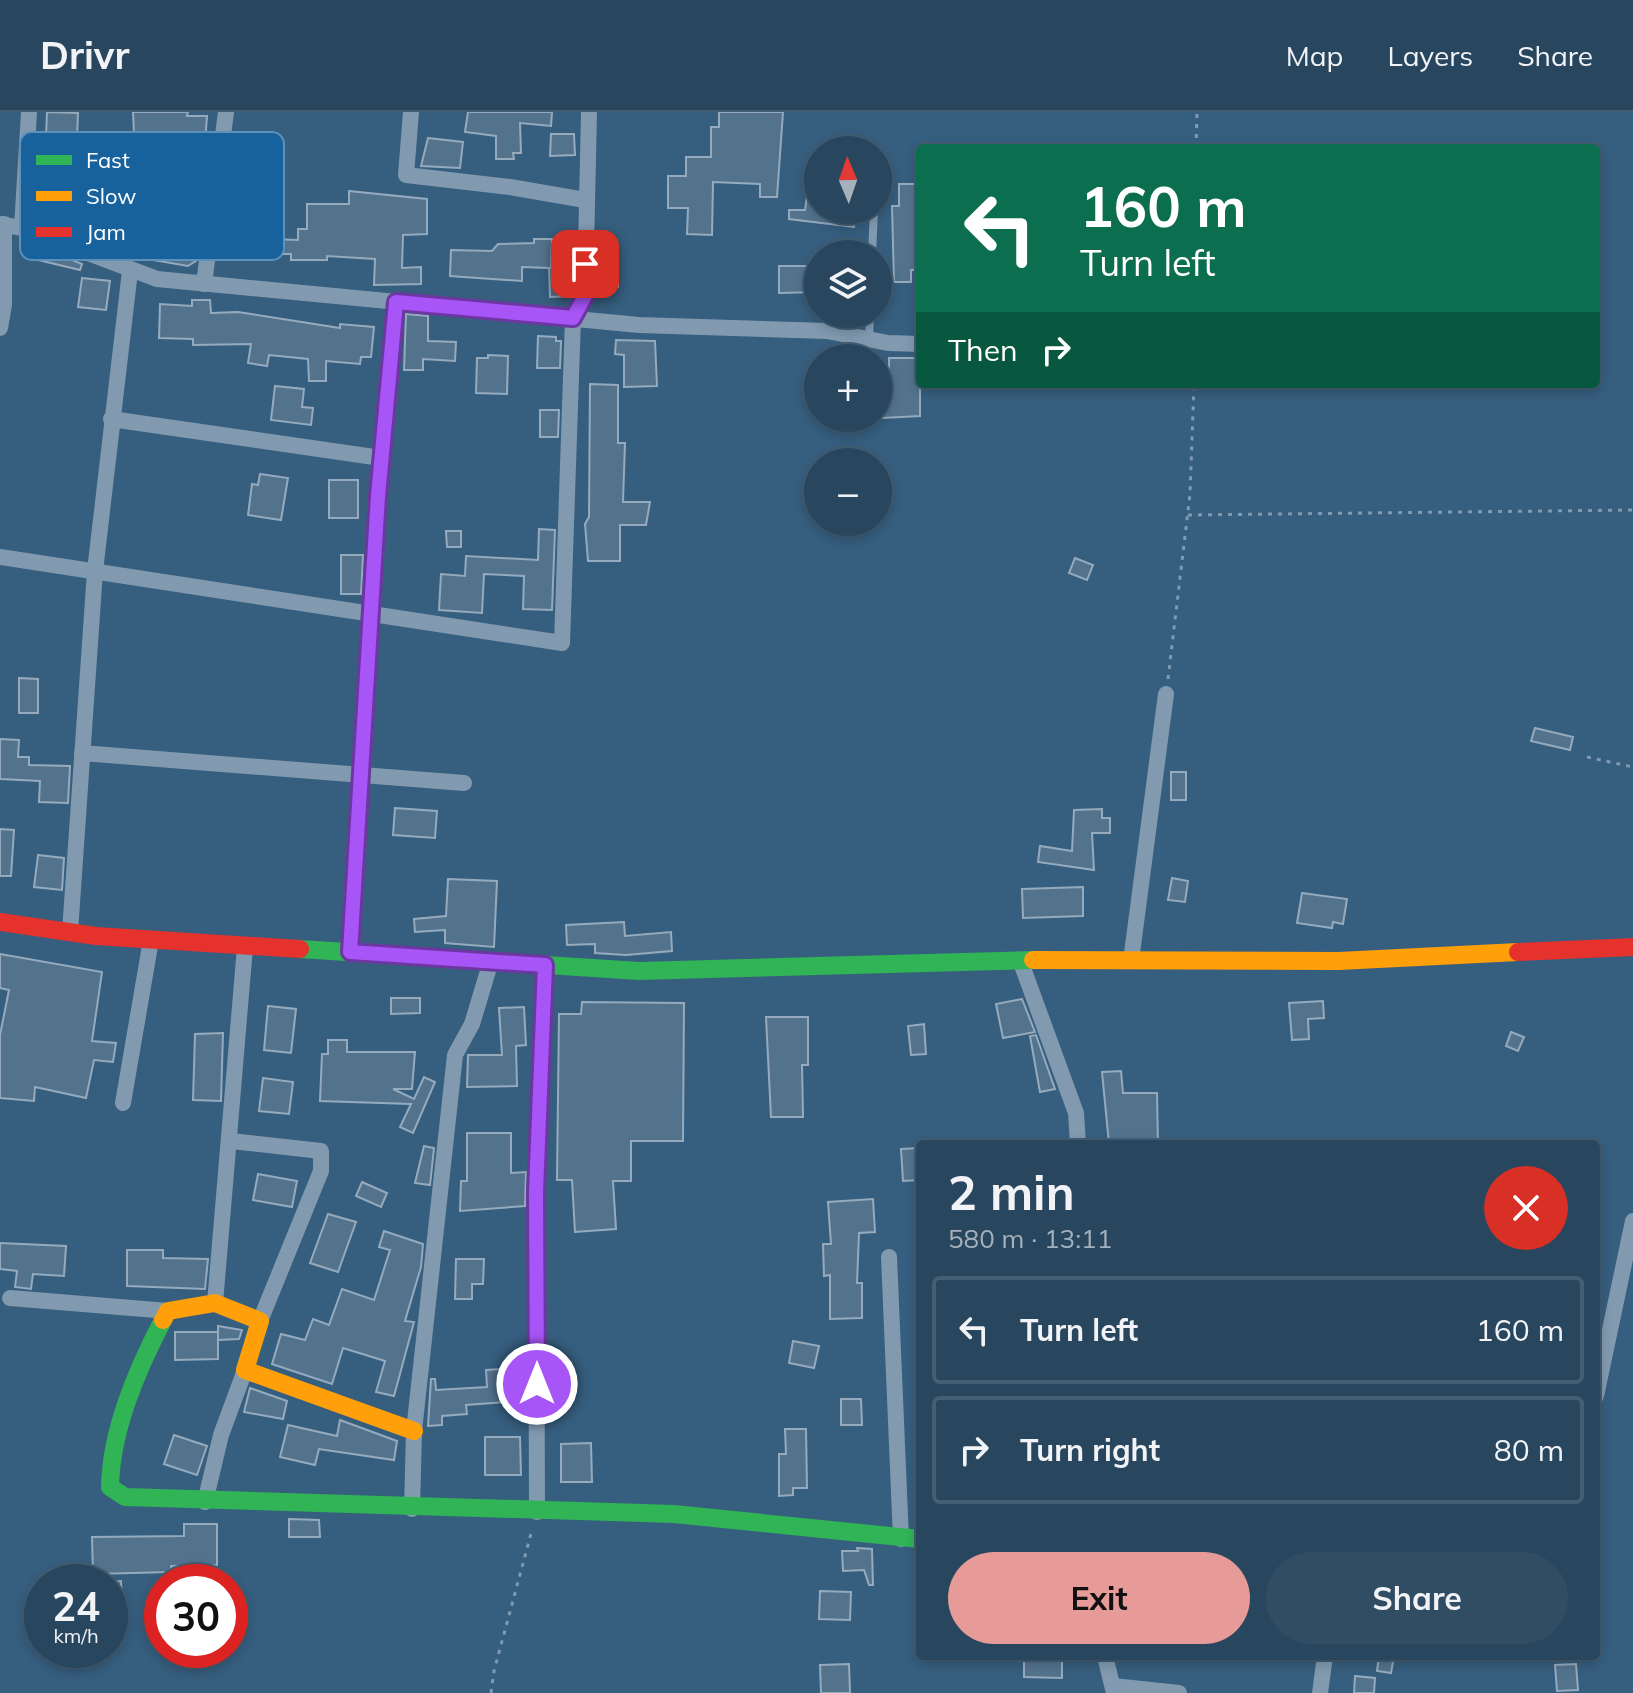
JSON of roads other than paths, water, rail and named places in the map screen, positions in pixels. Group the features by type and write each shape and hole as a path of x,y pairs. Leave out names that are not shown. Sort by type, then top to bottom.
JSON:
{"street":[{"path":"28,132 29,112"},
{"path":"223,132 226,112"},
{"path":"411,112 406,175 510,187 585,200"},
{"path":"0,557 562,643 573,318 585,296 589,112"},
{"path":"0,328 4,305 2,224"},
{"path":"102,260 157,279 204,284 639,325 827,331 916,344"},
{"path":"204,284 207,260"},
{"path":"70,932 95,571 130,271"},
{"path":"350,952 370,612 396,302"},
{"path":"111,419 381,458"},
{"path":"1131,961 1166,694"},
{"path":"82,753 464,783"},
{"path":"0,922 151,940 639,971 1020,960 1339,961 1633,947"},
{"path":"123,1103 151,940"},
{"path":"215,1303 245,947"},
{"path":"1020,960 1076,1113 1078,1140"},
{"path":"412,1509 414,1431 455,1055 472,1024 491,961"},
{"path":"537,1512 536,1192 545,965"},
{"path":"205,1502 221,1435 260,1321 321,1171 321,1151 231,1141"},
{"path":"1600,1377 1633,1221"},
{"path":"889,1257 901,1539"},
{"path":"10,1298 168,1311 215,1303 260,1321"},
{"path":"168,1311 156,1333 109,1462 110,1487 125,1497 412,1509 674,1514 916,1539"},
{"path":"245,1370 414,1431"},
{"path":"1106,1660 1114,1690 1179,1693"},
{"path":"1320,1693 1324,1660"}],"lane":[{"path":"869,328 869,339"}]}
